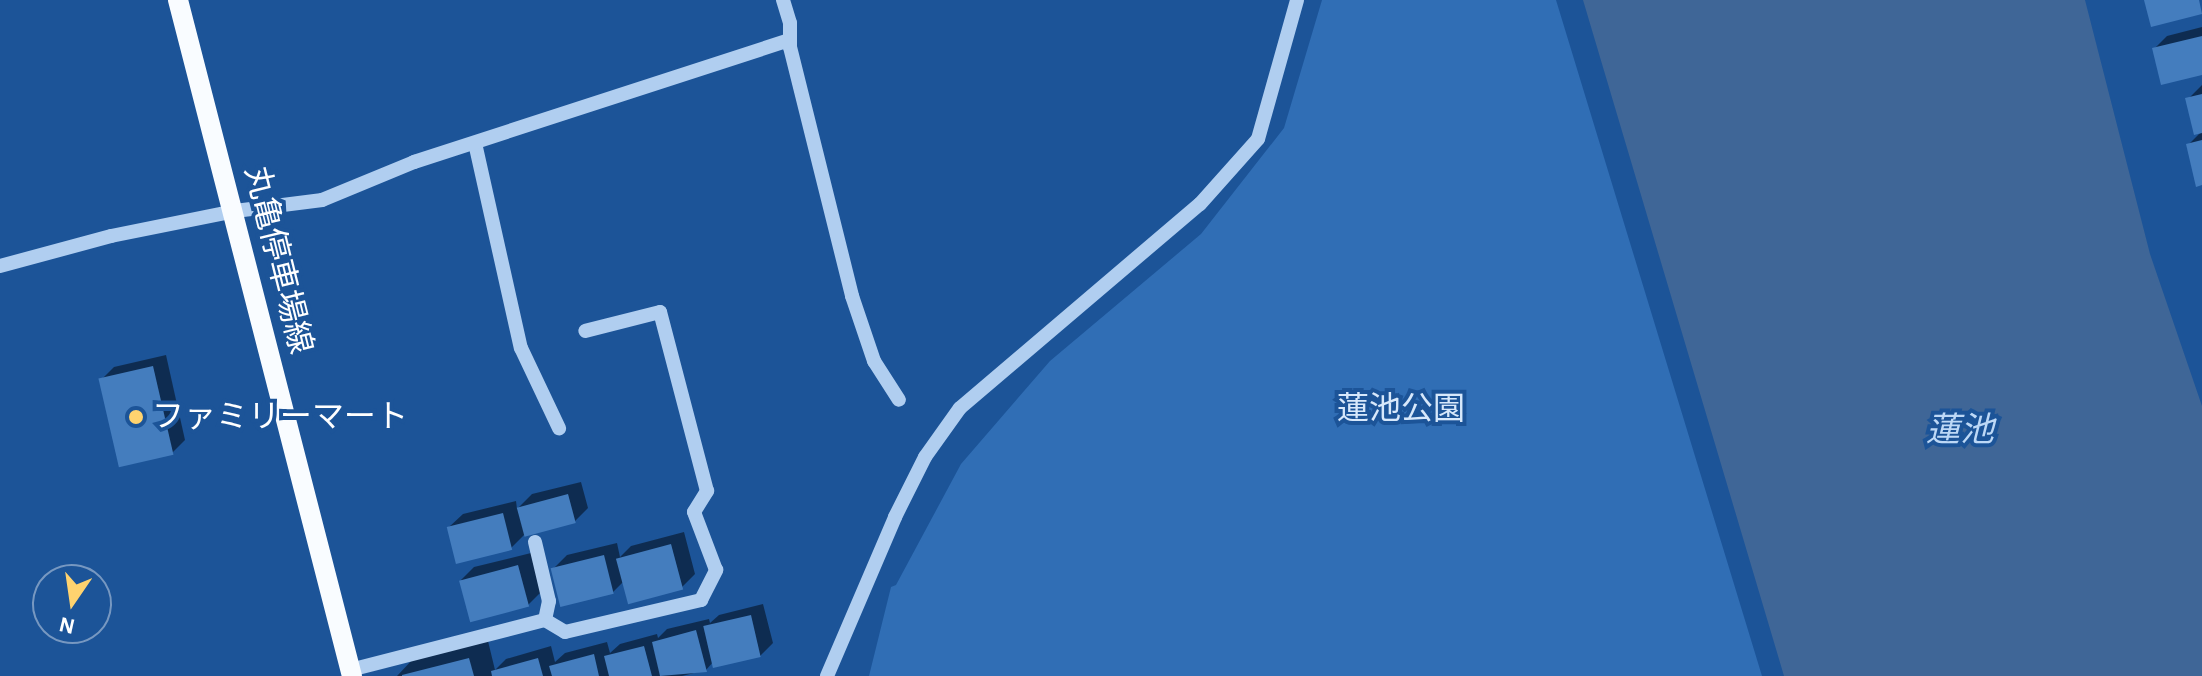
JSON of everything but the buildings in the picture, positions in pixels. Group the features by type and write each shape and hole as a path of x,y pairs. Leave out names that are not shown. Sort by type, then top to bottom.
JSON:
{"main road":[{"name":"丸亀停車場線","path":"178,0 235,211 351,673"}],"street":[{"path":"783,0 852,296 874,361 899,400"},
{"path":"827,676 895,517 925,457 960,408 1200,204 1258,139 1297,0"},
{"path":"0,266 111,236 235,211 322,200 414,162 790,40"},
{"path":"475,143 521,348 559,428"},
{"path":"351,673 545,620 565,632 701,600 716,570 694,512 707,491 660,312 585,331"},
{"path":"535,542 549,601 545,620"}],"green space":[{"name":"蓮池公園","path":"1322,0 1556,0 1762,676 869,676 891,587 896,585 961,464 1050,361 1201,234 1284,128"}],"water":[{"name":"蓮池","path":"1583,0 2085,0 2150,254 2202,406 2202,676 1784,676"}],"place":[{"name":"ファミリーマート","path":"136,417"}]}
